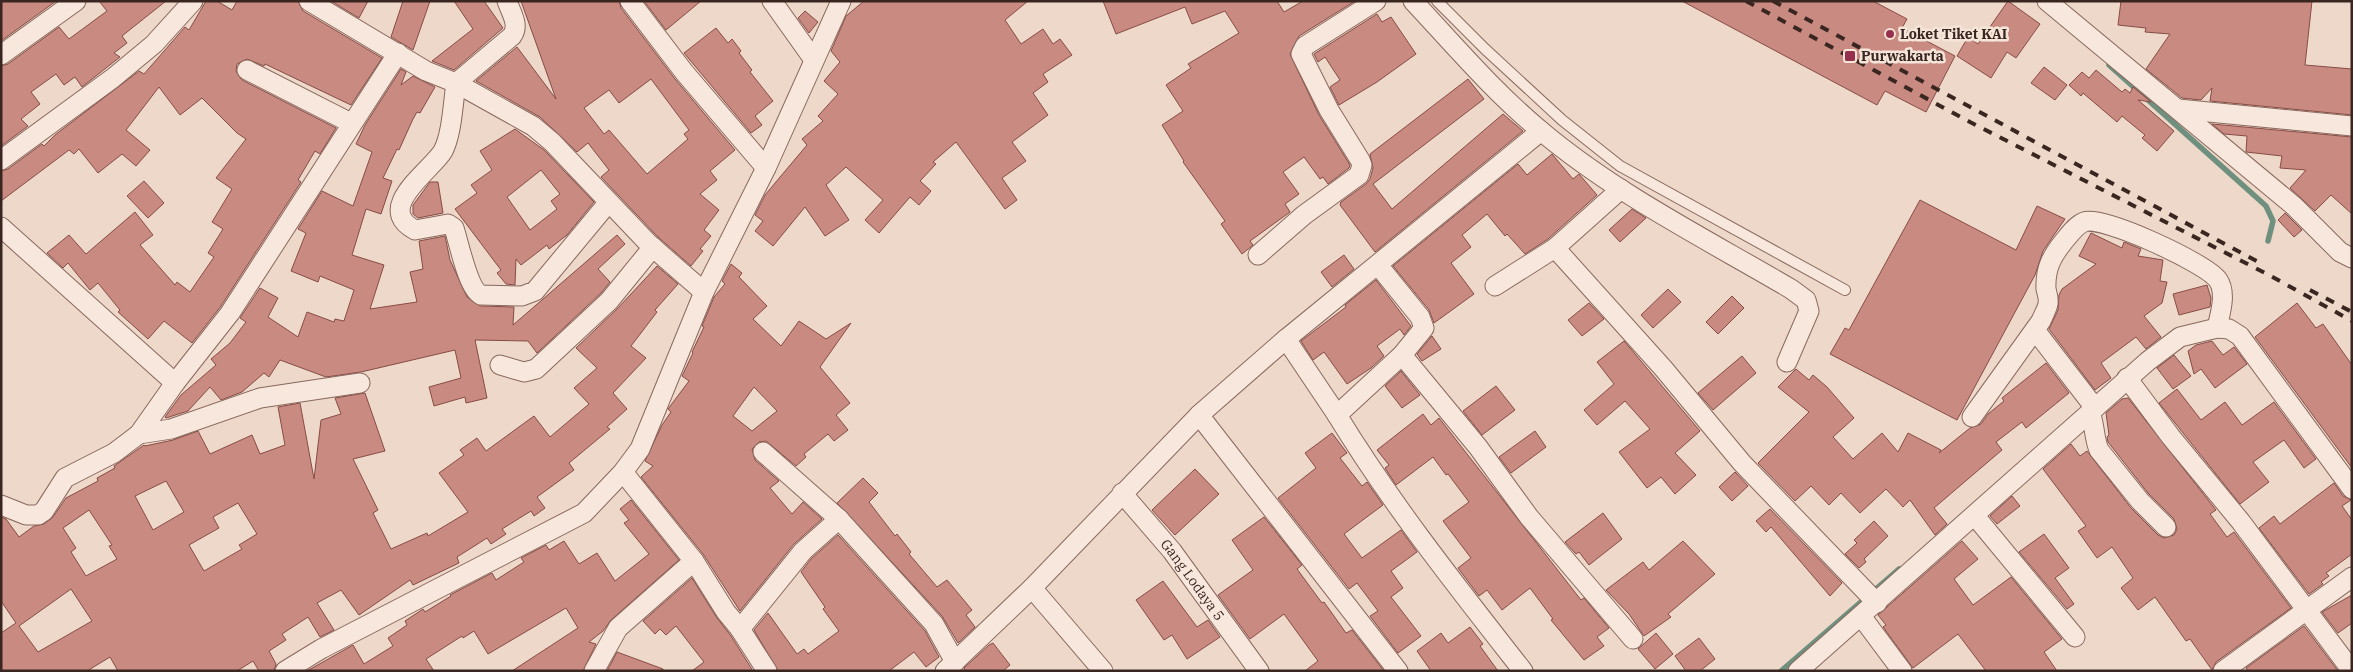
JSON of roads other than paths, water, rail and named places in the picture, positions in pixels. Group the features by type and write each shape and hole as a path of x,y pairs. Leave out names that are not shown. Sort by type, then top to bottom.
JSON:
{"street":[{"path":"1,55 76,1"},
{"path":"1,160 113,78 154,44 193,1"},
{"path":"309,1 440,77 533,126 552,142 608,203 652,247 704,292"},
{"path":"440,77 512,36 516,26 507,1"},
{"path":"630,1 684,72 766,168"},
{"path":"772,1 814,60"},
{"path":"285,671 321,649 584,512 623,472 640,449 693,324 704,292 766,168 841,1"},
{"path":"1258,256 1304,215 1359,175 1362,165 1360,160 1325,102 1301,54 1305,46 1376,1"},
{"path":"1413,1 1472,65 1541,131 1621,190 1791,289 1806,300 1809,311 1787,362"},
{"path":"2047,1 2294,206 2340,252 2352,258"},
{"path":"1,505 26,515 38,515 44,511 65,478 114,453 139,434 175,383 230,314 351,123 398,53"},
{"path":"247,70 351,123"},
{"path":"440,77 448,139 443,151 414,181 404,198 402,212 406,224 415,230 448,224 454,228 471,283 477,293 522,296 535,291 608,203"},
{"path":"2178,109 2352,126"},
{"path":"763,452 838,519 934,624 950,666 1032,588 1198,415 1286,339 1541,131"},
{"path":"1495,286 1554,248 1621,190"},
{"path":"1972,416 2041,322 2048,304 2046,270 2050,260 2070,234 2084,222 2098,222 2135,234 2196,263 2218,280 2222,290 2222,306 2217,328"},
{"path":"1,227 175,383"},
{"path":"500,365 524,372 536,369 608,301 652,247"},
{"path":"1554,248 1662,368 1742,463 1875,601"},
{"path":"1337,415 1402,355 1424,328 1420,317 1378,265"},
{"path":"1798,671 1861,616 1875,601 1975,516 2092,406 2180,337 2217,328 2229,329 2240,336 2352,489"},
{"path":"2035,330 2092,406 2096,443 2100,450 2140,501 2166,527"},
{"path":"1286,339 1337,415 1359,452 1393,500 1523,671"},
{"path":"1402,355 1478,447 1529,517 1633,639"},
{"path":"2127,378 2352,671"},
{"path":"139,434 171,429 260,398 360,383"},
{"path":"1198,415 1398,671"},
{"path":"623,472 694,561 726,612 740,628 767,671"},
{"name":"Gang Lodaya 5","path":"1122,494 1172,551 1259,671"},
{"path":"1975,516 2075,637"},
{"path":"740,628 803,551 838,519"},
{"path":"594,671 618,628 694,561"},
{"path":"2223,671 2352,577"},
{"path":"1032,588 1103,671"},
{"path":"1861,616 1902,671"}],"lane":[{"path":"1438,1 1485,49 1562,120 1620,166 1845,290"}],"waterway":[{"path":"2109,65 2266,206 2273,221 2268,241"},
{"path":"1781,671 1899,569"}],"railway":[{"path":"1746,1 1970,122 2269,275 2352,321"},
{"path":"1773,1 2264,265"},
{"path":"2310,290 2352,312"}],"place":[{"name":"Loket Tiket KAI","path":"1890,34"},
{"name":"Purwakarta","path":"1850,56"}]}
